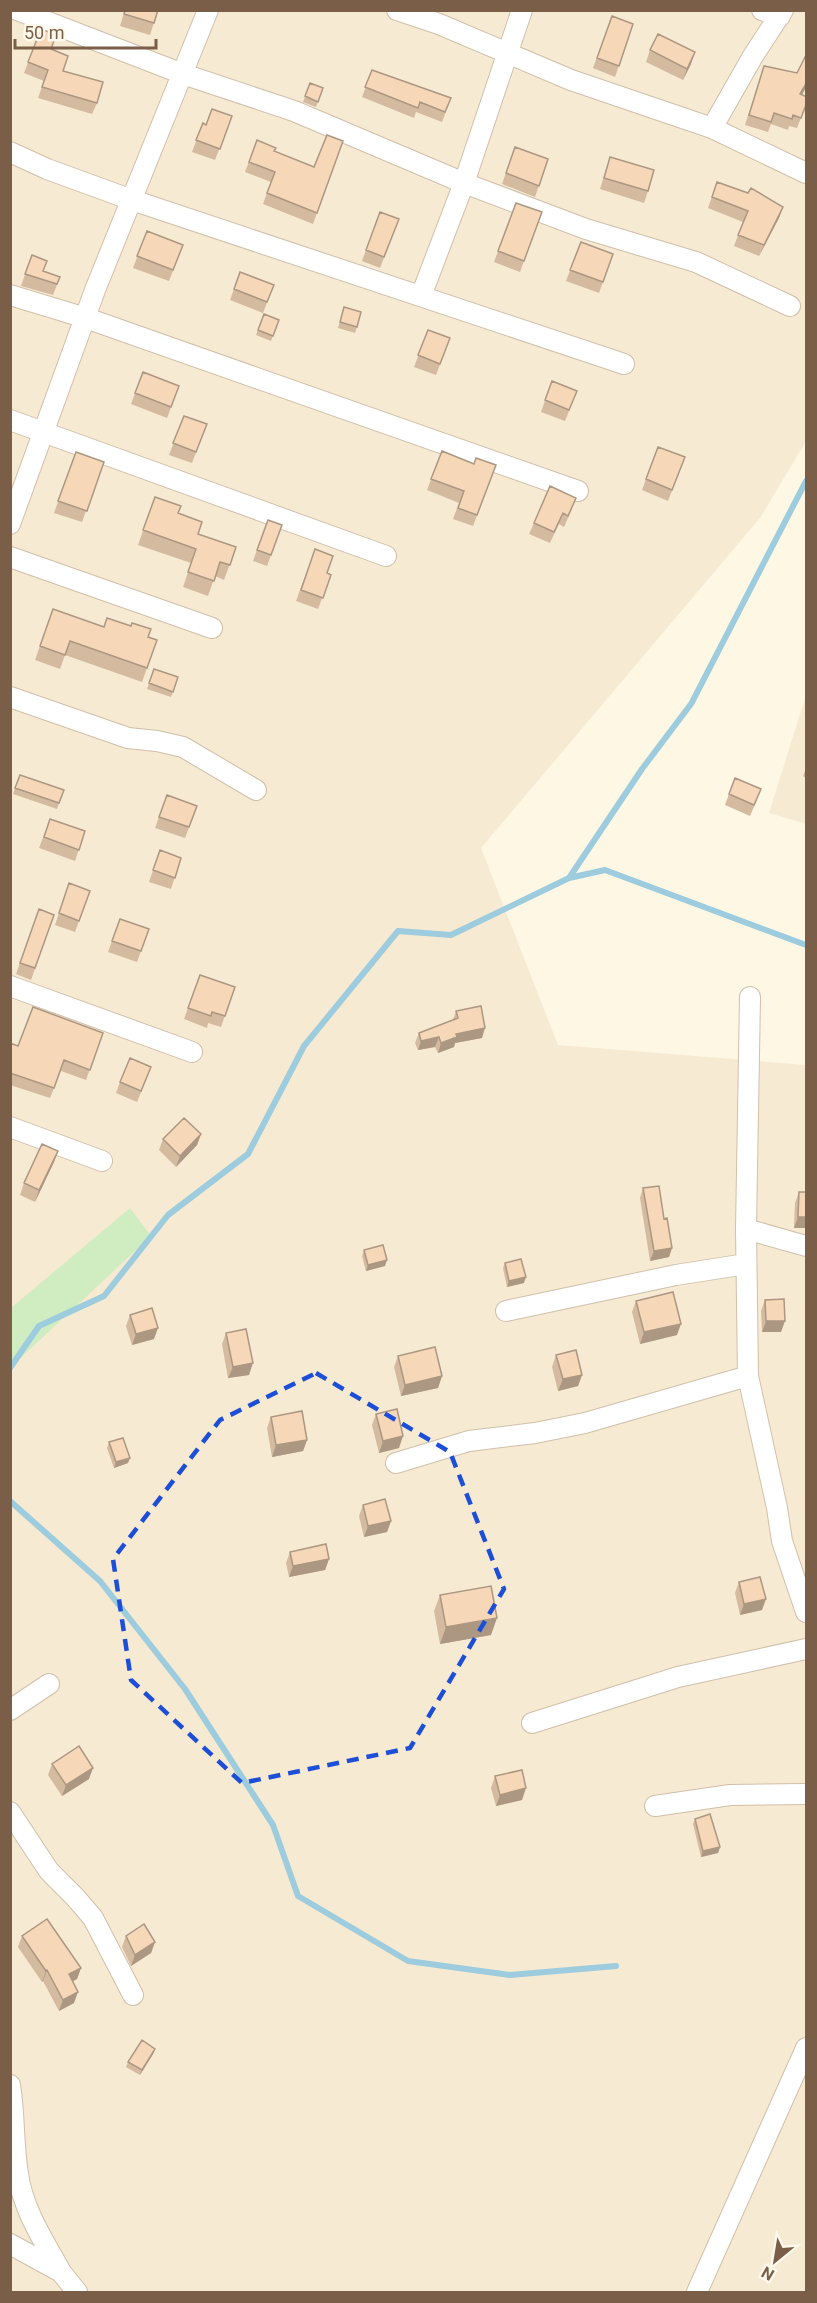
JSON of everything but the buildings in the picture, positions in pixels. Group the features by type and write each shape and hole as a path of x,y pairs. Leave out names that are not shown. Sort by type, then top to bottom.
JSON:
{"street":[{"path":"17,10 183,74 294,111 464,183 586,229 696,262 790,306"},
{"path":"10,524 95,290 208,10"},
{"path":"397,10 439,24 571,80 712,128 807,173"},
{"path":"421,296 464,183 522,10"},
{"path":"712,128 775,12"},
{"path":"10,152 47,169 132,200 624,364"},
{"path":"10,295 86,318 578,491"},
{"path":"10,420 386,556"},
{"path":"10,557 212,628"},
{"path":"10,697 128,738 183,747 207,759 256,790"},
{"path":"10,986 192,1052"},
{"path":"750,997 746,1229 748,1376 782,1541 807,1611"},
{"path":"10,1127 102,1161"},
{"path":"746,1229 807,1246"},
{"path":"506,1311 676,1275 746,1264"},
{"path":"396,1463 469,1441 535,1433 585,1423 748,1376"},
{"path":"532,1723 678,1677 807,1649"},
{"path":"10,1710 49,1684"},
{"path":"655,1806 730,1795 807,1794"},
{"path":"10,1812 49,1871 93,1918 133,1995"},
{"path":"697,2292 807,2048"},
{"path":"10,2085 15,2112 14,2136 20,2184 28,2212 61,2272 77,2292"},
{"path":"10,2244 61,2272"}],"highlighted area":[{"path":"316,1373 450,1452 504,1589 410,1748 242,1783 131,1680 113,1559 220,1420"}],"shaded area":[{"path":"11,11 806,11 806,441 760,518 481,848 558,1045 806,1065 806,2292 11,2292"},
{"path":"806,695 806,824 769,813"}],"green space":[{"path":"130,1208 151,1236 11,1367 11,1308"}],"waterway":[{"path":"569,878 642,769 691,704 806,481"},
{"path":"10,1368 39,1326 104,1296 168,1215 248,1154 304,1046 398,931 451,935 569,878 605,870 806,945"},
{"path":"10,1501 100,1581 185,1689 273,1825 298,1896 408,1961 510,1975 616,1966"}]}
